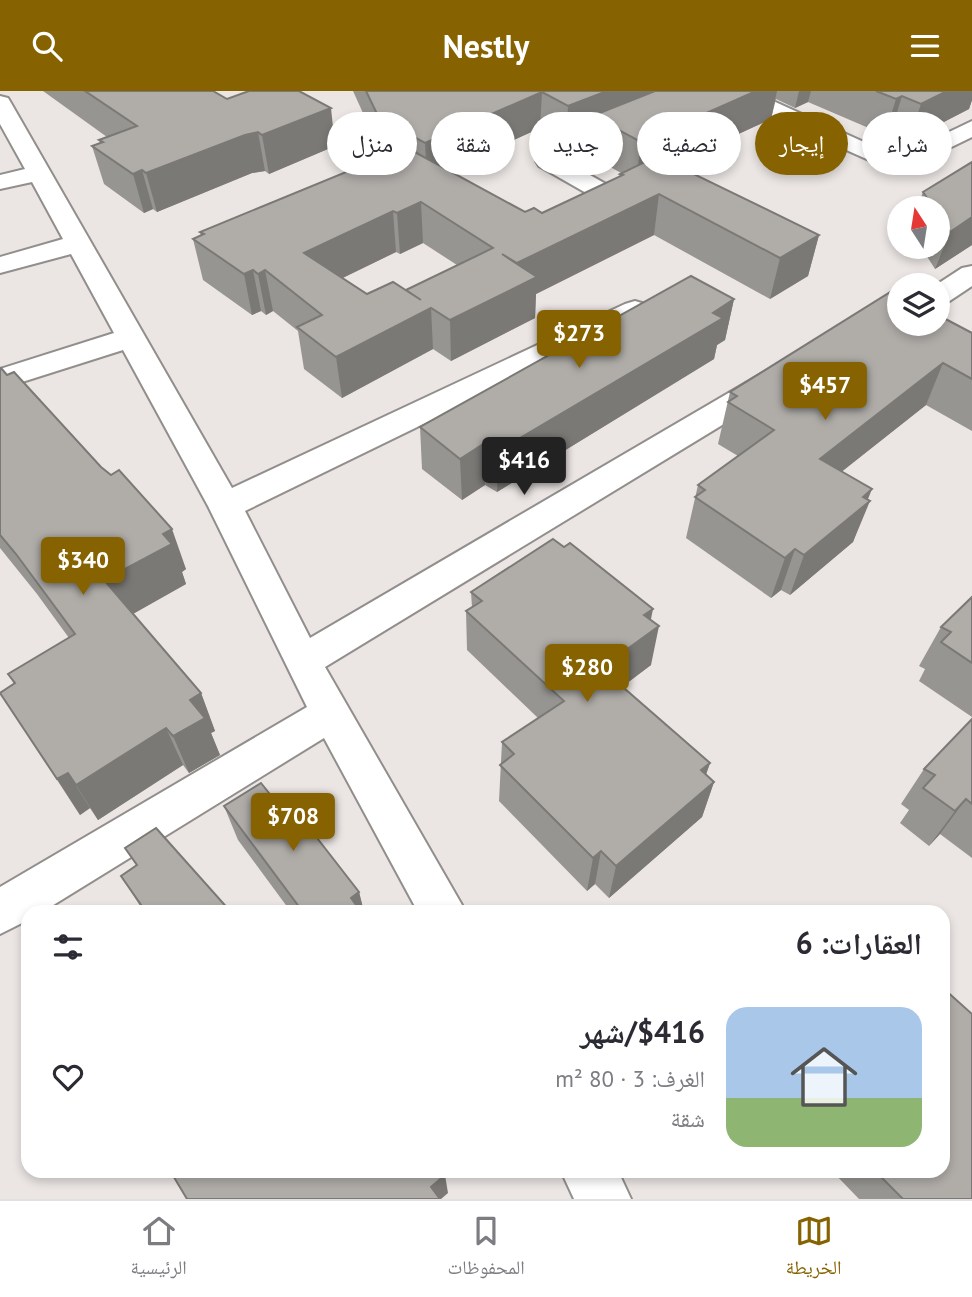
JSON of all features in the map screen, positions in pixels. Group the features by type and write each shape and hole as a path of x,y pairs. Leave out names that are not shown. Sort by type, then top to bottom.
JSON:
{"street":[{"path":"733,91 898,166 972,128"},
{"path":"6,101 38,173 225,506 302,662 439,905"},
{"path":"604,193 548,161 637,124"},
{"path":"0,182 38,173"},
{"path":"0,265 79,243"},
{"path":"950,288 972,274"},
{"path":"225,506 635,310"},
{"path":"0,379 129,338"},
{"path":"302,662 774,380"},
{"path":"0,912 332,712"},
{"path":"592,1178 604,1199"}],"building":[{"path":"85,91 213,91 227,99 249,91 299,91 331,108 262,135 258,132 245,135 146,173 142,170 133,174 92,146 103,142 99,140 137,126"},
{"path":"366,91 607,91 568,106 542,92 496,112 431,112 431,140 425,143 417,139 417,112 376,112"},
{"path":"655,91 756,91 709,112 637,112 637,140 623,132 623,112 602,112"},
{"path":"876,91 947,91 921,104 902,96 896,99"},
{"path":"417,153 431,161 431,175 457,175 525,212 534,208 542,213 637,166 637,175 696,175 819,235 780,258 659,194 517,263 502,254 537,277 450,320 431,308 336,357 297,327 322,315 265,270 258,274 253,270 244,274 193,239 204,234 200,232 339,175 417,175","holes":["421,202 493,248 406,290 421,300 393,282 367,294 304,253 393,211 397,213"]},
{"path":"972,162 972,217 950,232 950,196 926,196 923,192"},
{"path":"691,276 734,299 713,313 723,318 498,451 485,443 460,459 420,427"},
{"path":"887,294 887,336 950,336 950,321 972,333 972,379 943,363 820,459 872,489 863,497 870,501 804,555 795,549 785,558 695,497 705,490 698,485 774,430 728,402 737,396 730,392"},
{"path":"1,368 7,375 14,372 101,467 111,475 119,470 172,529 163,534 172,544 104,580 201,693 190,700 205,718 173,736 166,728 76,785 68,773 57,779 0,693 15,683 8,674 75,634 0,535"},
{"path":"553,539 564,547 570,543 653,609 644,615 659,626 601,668 710,763 701,770 714,782 616,866 601,851 593,858 500,765 514,754 502,742 564,701 466,611 482,601 471,592"},
{"path":"972,597 972,663 941,642 951,632 941,627"},
{"path":"972,719 972,804 966,799 955,811 923,788 935,775 924,769"},
{"path":"261,783 277,803 286,798 359,892 351,898 356,905 298,905 224,806"},
{"path":"156,828 225,905 141,905 121,876 137,865 125,848"},
{"path":"950,994 972,1014 972,1199 903,1199 882,1178 950,1178"},
{"path":"174,1178 442,1178 431,1187 440,1199 187,1199"}]}
